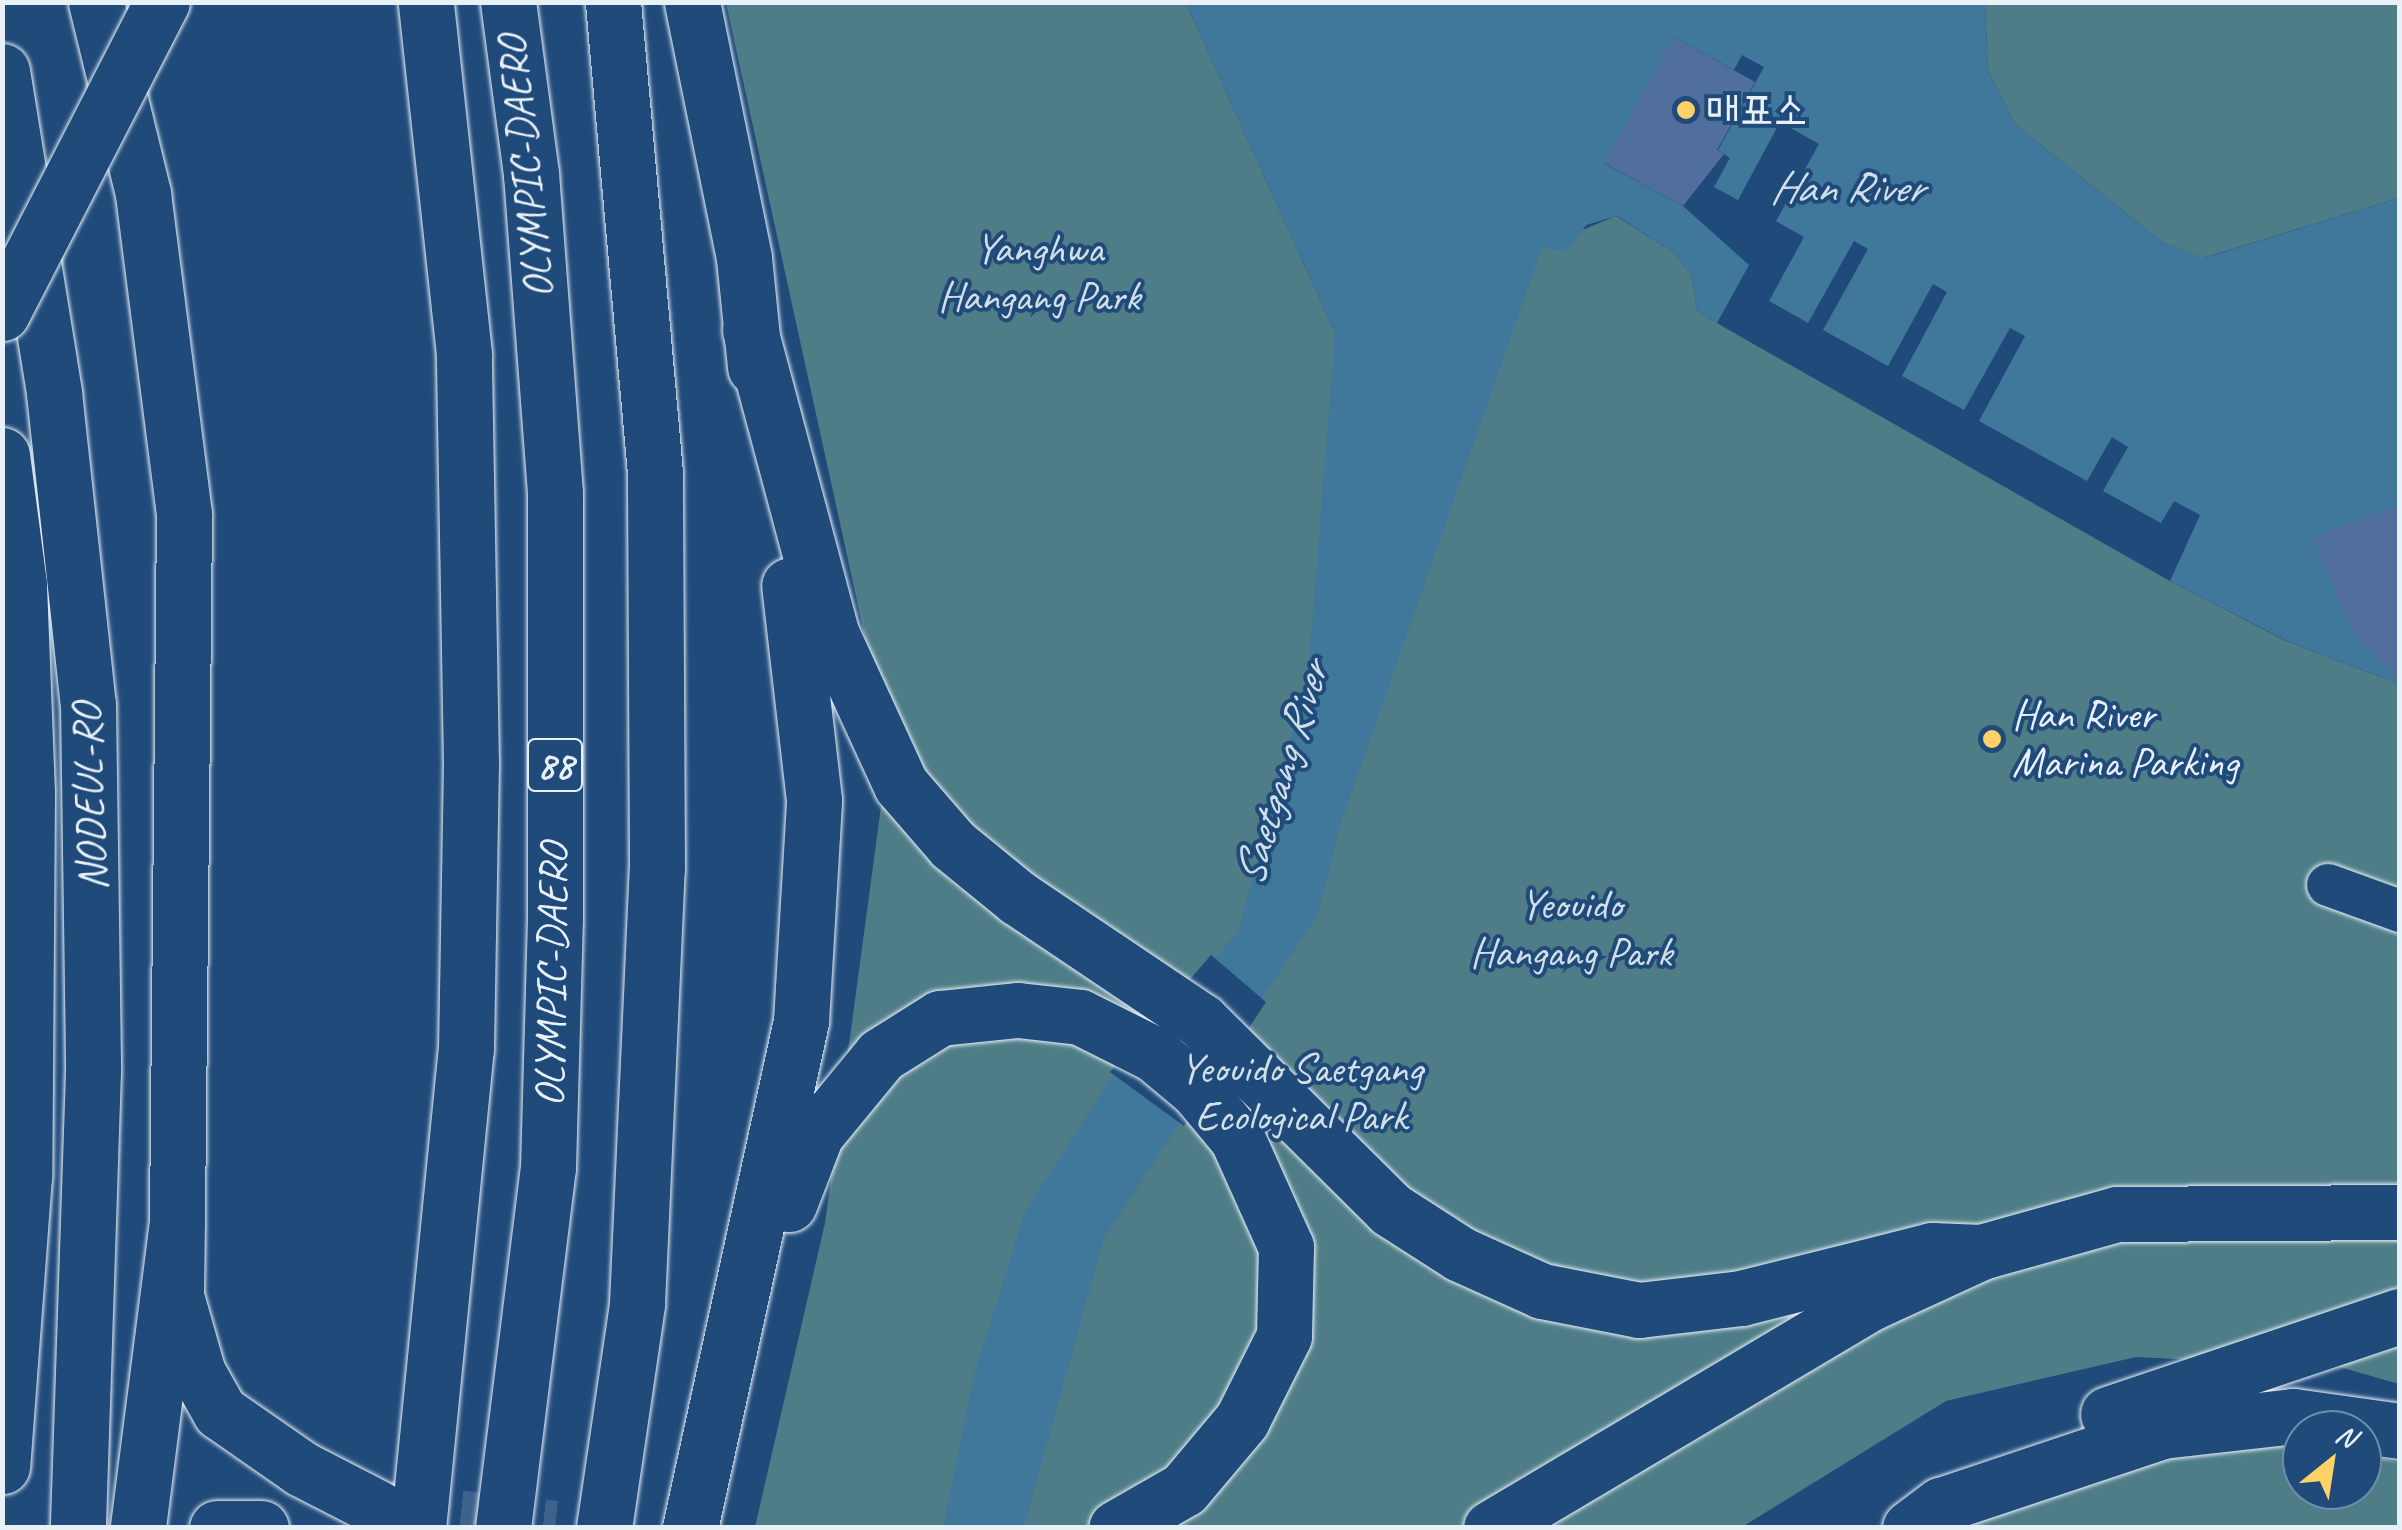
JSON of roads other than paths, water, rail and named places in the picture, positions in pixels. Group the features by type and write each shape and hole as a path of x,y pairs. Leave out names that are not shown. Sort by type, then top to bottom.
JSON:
{"main road":[{"path":"96,2 143,194 184,514 176,1296 198,1373 220,1412 302,1470 398,1518"},
{"path":"2,313 162,2"},
{"name":"OLYMPIC-DAERO","path":"398,1518 466,1048 471,766 464,354 426,2"},
{"name":"OLYMPIC-DAERO","path":"503,1528 548,1168 556,919 555,493 531,174 508,2"},
{"path":"604,1528 638,1304 657,868 655,473 613,2"},
{"path":"690,1528 801,1021 814,800 750,330 744,258 692,2"},
{"name":"NODEUL-RO","path":"2,71 54,394 88,704 93,1070 78,1528"},
{"path":"750,330 832,635 901,785 953,846 1201,1021 1275,1088 1390,1209 1460,1254 1542,1291 1638,1310 1741,1298 1932,1250 1981,1252"},
{"name":"NODEUL-RO","path":"2,454 19,585 27,792 24,1176 2,1466"},
{"path":"728,1360 816,1134 881,1055 940,1018 1018,1010 1080,1017 1154,1054 1237,1138 1286,1247 1284,1336 1242,1420 1184,1489 1116,1528"},
{"path":"1492,1528 1868,1304 1981,1252 2117,1214 2248,1208 2330,1216 2400,1212"},
{"path":"2330,1216 2400,1241"},
{"path":"138,1528 178,1222"},
{"path":"1926,1516 2029,1442 2400,1316"},
{"path":"1926,1516 2192,1426 2293,1416 2400,1431"},
{"path":"218,1528 261,1528"}],"street":[{"path":"2328,886 2400,911"}],"water":[{"name":"Han River","path":"1186,3 1985,3 1988,71 2015,124 2162,242 2204,258 2399,198 2399,684 2285,640 2170,581 1717,323 1697,311 1692,276 1676,254 1617,216 1586,225 1568,252 1542,248 1341,823 1318,914 1104,1238 1024,1527 943,1528 974,1375 1025,1212 1116,1071 1238,932 1308,675 1335,333"}],"tunnel":[{"path":"378,1508 555,1528"}],"place":[{"name":"매표소","path":"1686,110"},
{"name":"Han River Marina Parking","path":"1992,739"}],"park label":[{"name":"Yanghwa Hangang Park","path":"1039,273"},
{"name":"Yeouido Hangang Park","path":"1571,929"},
{"name":"Yeouido Saetgang Ecological Park","path":"1301,1093"}],"water label":[{"name":"Saetgang River","path":"1281,774"}]}
